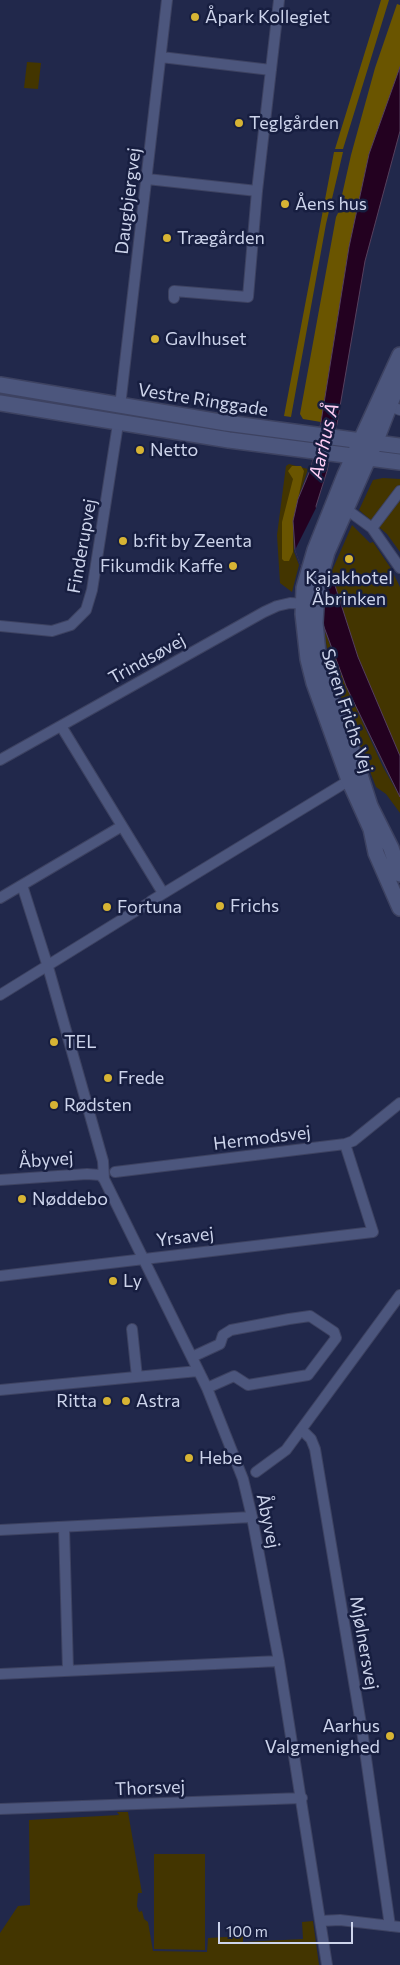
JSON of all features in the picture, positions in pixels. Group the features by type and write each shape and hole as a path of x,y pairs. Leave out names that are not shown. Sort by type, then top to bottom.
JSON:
{"street":[{"name":"Daugbjergvej","path":"120,406 168,0"},
{"path":"174,298 174,291 248,297 257,191 279,0"},
{"path":"161,57 271,70"},
{"path":"147,179 257,191"},
{"name":"Søren Frichs Vej","path":"400,355 368,442 322,532 306,580 309,604 328,694 349,742 354,778 376,853 400,908"},
{"name":"Søren Frichs Vej","path":"368,442 395,408 400,378"},
{"name":"Vestre Ringgade","path":"0,385 120,406 318,436 400,446"},
{"name":"Vestre Ringgade","path":"0,403 118,424 314,452 400,462"},
{"name":"Finderupvej","path":"0,626 52,631 71,625 86,610 91,595 118,424"},
{"name":"Søren Frichs Vej","path":"309,604 327,552 346,509 361,458"},
{"path":"372,528 400,491"},
{"path":"346,509 372,528 400,568"},
{"name":"Trindsøvej","path":"0,760 271,609 290,603 309,604"},
{"path":"61,726 163,893"},
{"path":"0,995 48,967 163,893 354,778"},
{"name":"Søren Frichs Vej","path":"354,778 400,874"},
{"path":"0,898 122,826"},
{"path":"22,885 48,967 103,1161 104,1179"},
{"name":"Hermodsvej","path":"115,1172 345,1144 353,1141 400,1103"},
{"name":"Yrsavej","path":"0,1276 373,1232 345,1144"},
{"name":"Åbyvej","path":"0,1180 87,1174 100,1175 104,1179 206,1388 243,1479 252,1517 302,1798 326,1965"},
{"path":"256,1472 286,1450 400,1295"},
{"path":"192,1357 220,1344 222,1335 231,1330 289,1319 310,1316 334,1332 336,1338 308,1375 248,1385 234,1376 206,1388"},
{"path":"132,1329 136,1376"},
{"path":"0,1390 198,1371"},
{"name":"Mjølnersvej","path":"302,1430 311,1439 315,1449 395,1927"},
{"path":"0,1530 252,1517"},
{"path":"64,1527 68,1670"},
{"path":"0,1674 279,1661"},
{"name":"Thorsvej","path":"0,1809 302,1798"},
{"path":"320,1921 340,1920 395,1927"}],"shaded area":[{"path":"381,0 389,0 343,149 335,149"},
{"path":"397,4 400,5 400,67 369,154 349,247 321,422 303,419 300,414 336,217 341,212 345,196 342,195 351,155 375,68"},
{"path":"27,62 41,63 38,89 24,88"},
{"path":"334,152 343,152 326,224 291,417 284,416"},
{"path":"90,408 324,443 325,445 226,434 73,410"},
{"path":"289,464 308,469 293,521 294,552 299,565 292,592 280,583 277,535 286,466"},
{"path":"292,466 301,466 304,471 293,522 293,552 289,561 284,561 282,559 282,522 293,479 288,471"},
{"path":"383,478 400,479 400,552 387,534 359,510 373,480"},
{"path":"352,525 370,543 373,542 390,567 400,587 400,756 358,657 331,573"},
{"path":"323,627 346,686 383,767 400,797 400,813 386,794 376,787 332,674"},
{"path":"117,1812 128,1812 142,1893 138,1893 137,1906 139,1912 142,1911 144,1919 148,1922 153,1951 207,1952 208,1938 243,1936 243,1942 303,1939 302,1922 313,1921 319,1965 0,1965 0,1933 18,1906 30,1905 29,1820 119,1815"},
{"path":"154,1854 205,1854 205,1950 154,1949"}],"water":[{"name":"Aarhus Å","path":"400,67 400,131 365,261 337,424 327,471 316,506 331,573 358,657 400,756 400,797 346,686 295,549 293,521 298,499 311,468 321,422 349,247 369,154"}],"pier":[{"path":"321,423 337,425 327,470 311,468"},
{"path":"317,506 331,572 329,573 325,590 323,627 295,550"}],"place":[{"name":"Åpark Kollegiet","path":"195,17"},
{"name":"Teglgården","path":"239,123"},
{"name":"Åens hus","path":"285,204"},
{"name":"Trægården","path":"167,238"},
{"name":"Gavlhuset","path":"155,339"},
{"name":"Netto","path":"140,450"},
{"name":"b:fit by Zeenta","path":"123,541"},
{"name":"Kajakhotel Åbrinken","path":"349,559"},
{"name":"Fikumdik Kaffe","path":"233,566"},
{"name":"Frichs","path":"220,906"},
{"name":"Fortuna","path":"107,907"},
{"name":"TEL","path":"54,1042"},
{"name":"Frede","path":"108,1078"},
{"name":"Rødsten","path":"54,1105"},
{"name":"Nøddebo","path":"22,1199"},
{"name":"Ly","path":"113,1281"},
{"name":"Ritta","path":"107,1401"},
{"name":"Astra","path":"126,1401"},
{"name":"Hebe","path":"189,1458"},
{"name":"Aarhus Valgmenighed","path":"390,1736"}]}
